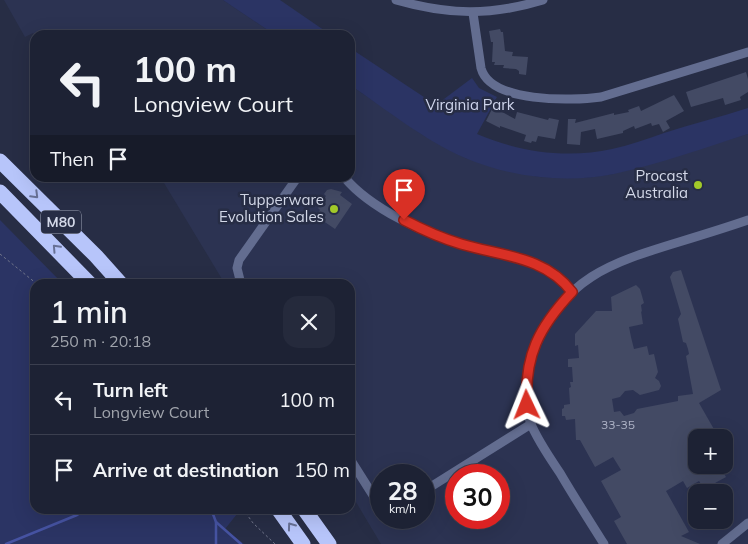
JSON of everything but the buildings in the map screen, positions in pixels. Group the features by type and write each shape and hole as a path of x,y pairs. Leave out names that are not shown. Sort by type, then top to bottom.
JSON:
{"highway":[{"name":"M80","path":"0,161 96,256 117,279"},
{"name":"M80","path":"0,192 85,279"},
{"path":"282,514 303,544"},
{"path":"308,514 329,544"}],"street":[{"path":"396,0 444,11 472,12 517,7 543,0"},
{"path":"472,12 484,76 491,84 506,90 544,98 577,99 601,96 748,52"},
{"path":"240,279 237,268 239,260 294,182"},
{"path":"349,182 364,197 425,231 463,245 528,260 545,267 566,284 572,292"},
{"path":"604,544 531,424 527,405 526,383 532,356 540,335 554,312 572,292 585,281 611,265 638,254 748,220"},
{"path":"435,484 531,424"},
{"path":"355,467 370,491"},
{"path":"722,544 748,523"}],"path":[{"path":"0,254 31,279"},
{"path":"247,514 253,523 275,544"}],"shaded area":[{"path":"4,0 223,0 268,30 30,30 30,34 25,37"},
{"path":"355,88 423,135 465,158 538,177 586,178 613,174 748,134 748,544 381,544 372,529 435,529 435,464 370,464 370,526 355,500 355,279 222,279 163,182 355,182"}],"green space":[{"path":"223,0 280,0 324,30 268,30"},
{"name":"Virginia Park","path":"355,51 436,105 472,78 479,88 497,97 477,134 509,145 543,152 578,153 612,149 748,108 748,134 665,161 595,177 538,177 500,170 465,158 420,134 355,88"},
{"path":"0,220 58,279 30,279 30,514 237,514 225,529 244,544 0,544"}],"waterway":[{"path":"6,544 79,514"},
{"path":"213,514 216,522 216,544"},
{"path":"216,522 241,544"}],"place":[{"name":"Procast Australia","path":"698,185"},
{"name":"Tupperware Evolution Sales","path":"334,209"}],"route":[{"path":"404,220 432,235 447,240 528,260 545,267 566,284 572,292 554,312 540,335 532,356 526,383 527,405"}]}
